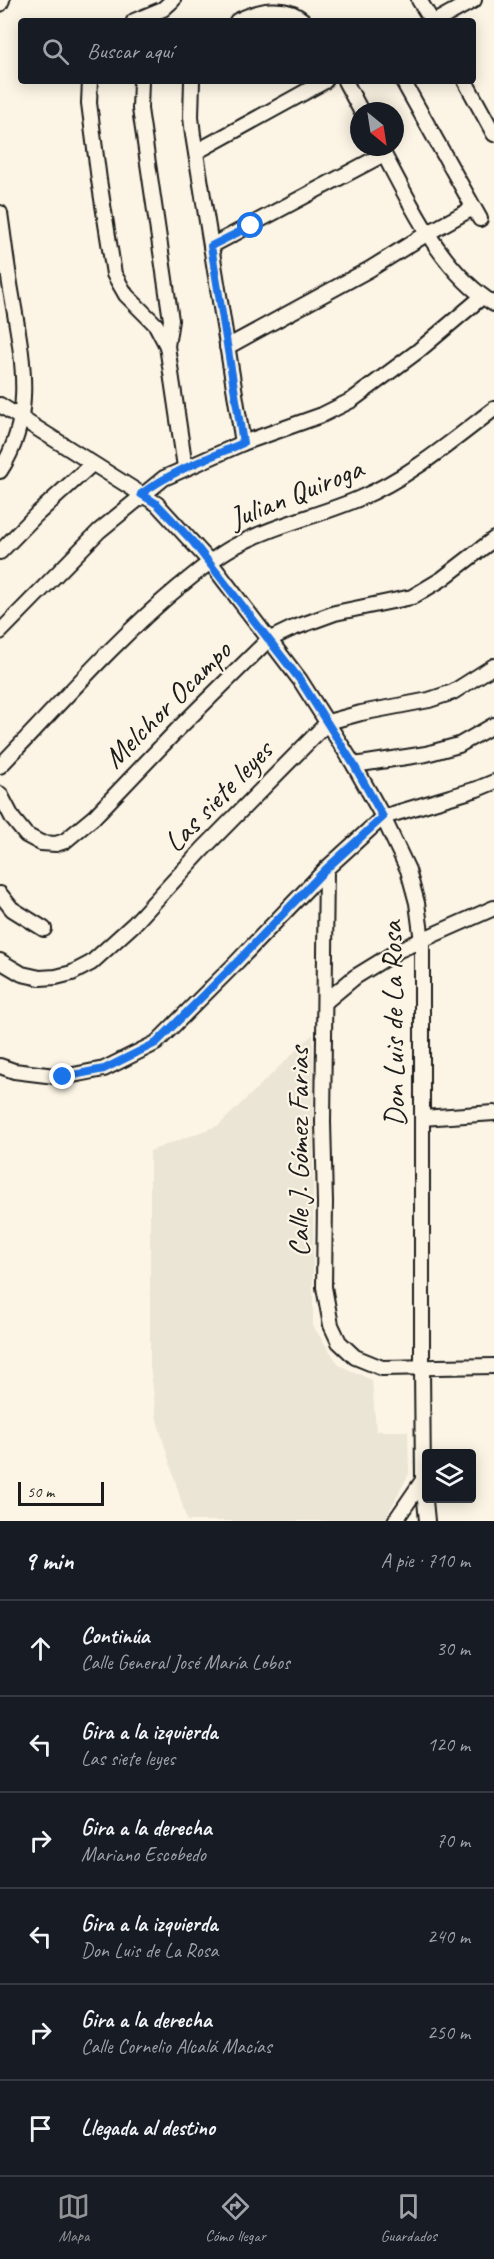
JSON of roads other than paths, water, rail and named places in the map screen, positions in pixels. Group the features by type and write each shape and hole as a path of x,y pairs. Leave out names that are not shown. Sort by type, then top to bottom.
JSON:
{"street":[{"path":"419,0 432,18"},
{"path":"440,18 474,0"},
{"path":"142,18 165,10"},
{"path":"243,18 268,10 297,15 300,18"},
{"path":"90,84 89,103 114,274 126,295 156,324 167,346"},
{"path":"141,84 140,109 171,320 167,346 185,467"},
{"path":"192,84 190,117 243,443"},
{"path":"196,152 320,84"},
{"path":"347,84 356,102"},
{"path":"227,347 370,269 428,233 477,214 405,84"},
{"path":"467,84 494,134"},
{"path":"211,246 373,156"},
{"path":"0,632 59,570 141,494 164,477 243,443 322,415 352,399 488,301 455,270 428,233 385,156"},
{"path":"0,213 24,370 21,419 16,440 0,471"},
{"name":"Don Luis de La Rosa","path":"0,405 157,504 210,562 300,680 328,722 383,817 408,870 417,903 422,941 423,1449"},
{"name":"Julian Quiroga","path":"0,766 132,629 210,562 234,546 359,499 390,483 448,444 494,409"},
{"path":"0,552 36,515 92,464"},
{"name":"Melchor Ocampo","path":"0,794 13,819 26,835 41,843 56,844 65,841 94,817 171,736 268,640 335,613 412,597 442,579 494,539"},
{"path":"328,722 453,692 494,666"},
{"name":"Las siete leyes","path":"0,961 22,974 40,978 72,973 91,963 134,924 202,850 328,722"},
{"path":"354,765 426,754 459,745 494,726"},
{"path":"0,1066 14,1071 63,1077 104,1069 156,1043 326,869 383,817 494,782"},
{"name":"Calle J. Gómez Farias","path":"326,869 324,1287 331,1324 339,1342 355,1357 382,1368 494,1366"},
{"path":"0,894 12,909 44,929"},
{"path":"326,1002 355,977 379,961 494,908"},
{"path":"422,1118 494,1113"},
{"path":"395,1521 422,1481"},
{"name":"Don Luis de La Rosa","path":"425,1503 427,1521"}]}
